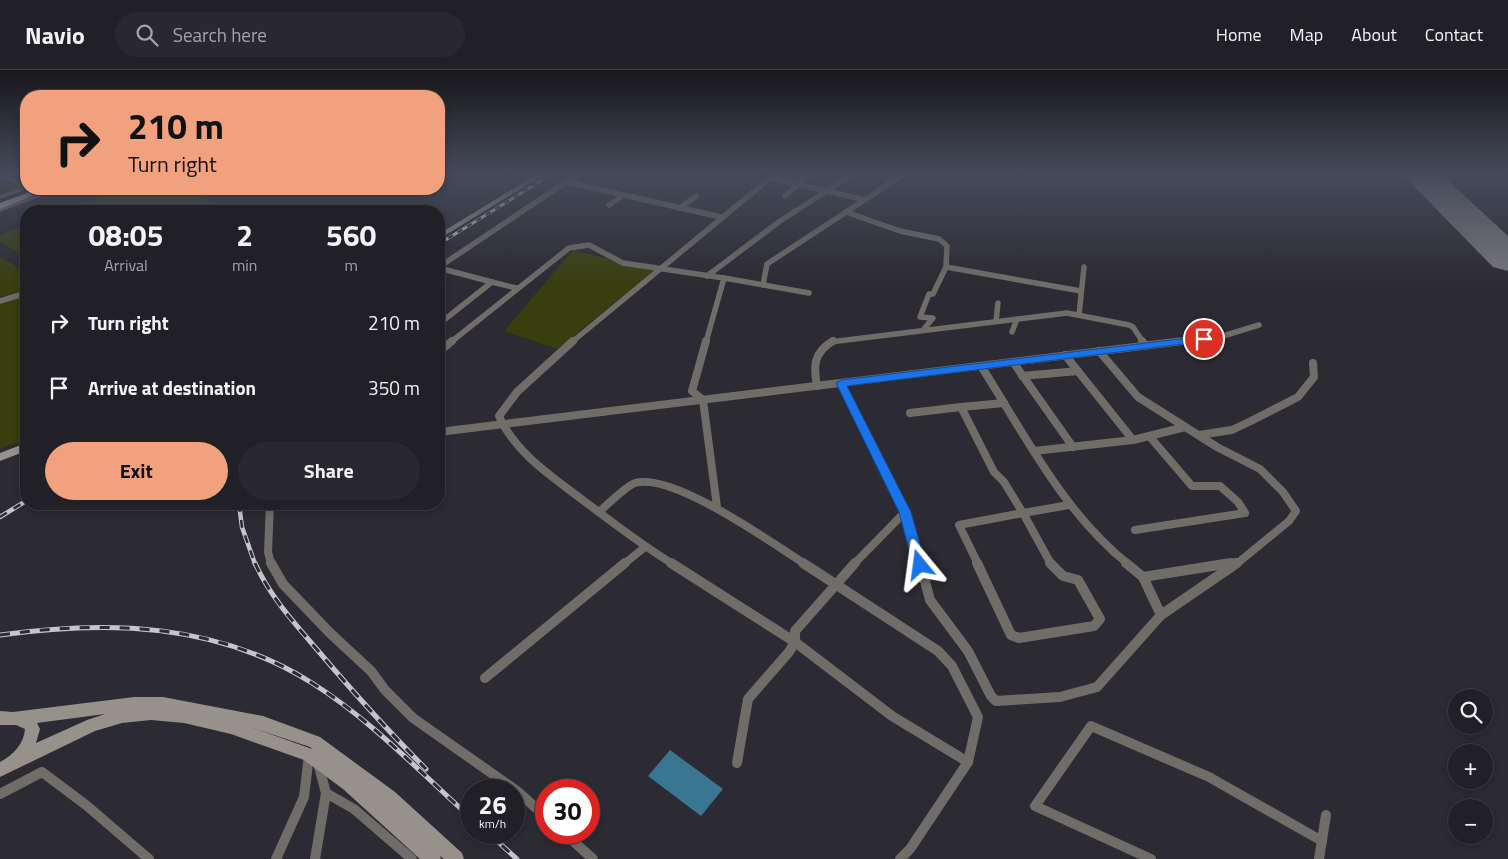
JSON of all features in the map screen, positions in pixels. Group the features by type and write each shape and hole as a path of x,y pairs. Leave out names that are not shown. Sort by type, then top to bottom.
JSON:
{"main road":[{"path":"445,228 474,211"},
{"path":"445,232 481,211"},
{"path":"0,451 20,443"},
{"path":"0,457 20,449"},
{"path":"4,719 134,704 164,704 263,723 389,798 456,859"},
{"path":"2,769 92,725 122,716 151,714 184,716 231,727 314,753 433,859"},
{"path":"2,769 25,750 33,734 32,727 28,722 4,719"}],"street":[{"path":"445,263 523,211"},
{"path":"693,211 721,217"},
{"path":"729,211 663,268 566,347 516,392 499,416 503,425 531,460 646,547 795,642 892,716 968,762"},
{"path":"707,276 796,211"},
{"path":"763,285 767,264 846,212 900,231 939,239 947,246 946,267 933,294 928,294 920,317 933,318 924,329"},
{"path":"445,347 516,288 569,248 580,245 595,248 623,263 809,293"},
{"path":"946,267 1081,291"},
{"path":"1078,314 1084,267"},
{"path":"445,269 516,288"},
{"path":"717,507 703,400 692,391 724,278"},
{"path":"445,319 492,282"},
{"path":"0,301 20,295"},
{"path":"996,321 998,303"},
{"path":"817,386 812,365 820,350 832,341 924,329 1067,313 1129,325 1133,327 1145,346"},
{"path":"1012,332 1017,319"},
{"path":"445,431 1223,336 1259,325"},
{"path":"841,383 905,512 930,600 968,651 990,696 996,701 1060,697 1096,687 1161,614 1239,562 1289,521 1296,511 1283,492 1260,469 1199,436 1138,397 1099,351"},
{"path":"1065,355 1133,440"},
{"path":"1013,362 1072,447"},
{"path":"1199,436 1232,430 1298,397 1314,378 1313,363"},
{"path":"981,366 1069,505 1106,547 1143,577 1161,614"},
{"path":"1022,376 1078,371"},
{"path":"910,413 1004,403"},
{"path":"961,408 994,472 1003,478 1024,514 1052,566 1062,576 1078,580 1100,620 1094,626 1019,638 1011,635 959,525 1024,514 1069,505"},
{"path":"1034,451 1133,440 1185,427"},
{"path":"1135,530 1245,513 1238,502 1220,486 1192,486 1150,437"},
{"path":"599,512 634,483 656,484 717,507 938,651 952,666 978,717 968,762 910,849 900,859"},
{"path":"270,510 268,552 273,570 283,584 330,633 371,671 385,690 413,718 517,791 535,807"},
{"path":"737,763 748,700 790,652 795,642 795,631 836,584 905,512"},
{"path":"485,678 646,547"},
{"path":"1143,577 1239,562"},
{"path":"1151,859 1035,806 1091,726 1209,777 1322,841"},
{"path":"314,753 326,793 315,859"},
{"path":"276,859 302,807 314,753"},
{"path":"0,794 42,772 86,805 149,859"},
{"path":"326,793 354,809 412,859"},
{"path":"1319,859 1326,815"},
{"path":"576,844 593,859"}],"green space":[{"path":"20,227 20,254 0,242 0,235"},
{"path":"573,250 654,271 557,349 504,331"},
{"path":"0,257 20,269 20,291 0,297"},
{"path":"20,295 20,441 0,449 0,304"}],"water":[{"path":"670,750 723,789 701,816 648,776"}],"taxiway":[{"path":"1501,251 1508,252"}],"runway":[{"path":"1459,211 1508,258"}],"railway":[{"path":"445,240 493,211"},
{"path":"0,517 20,505"},
{"path":"240,510 242,527 255,564"},
{"path":"255,563 268,587 293,621 372,712 426,769"},
{"path":"0,635 41,630 121,628 161,631 200,637 238,648 276,663 312,683 355,713 460,808"},
{"path":"500,844 517,859"}],"route":[{"path":"920,565 905,512 841,383 1204,339"}]}
